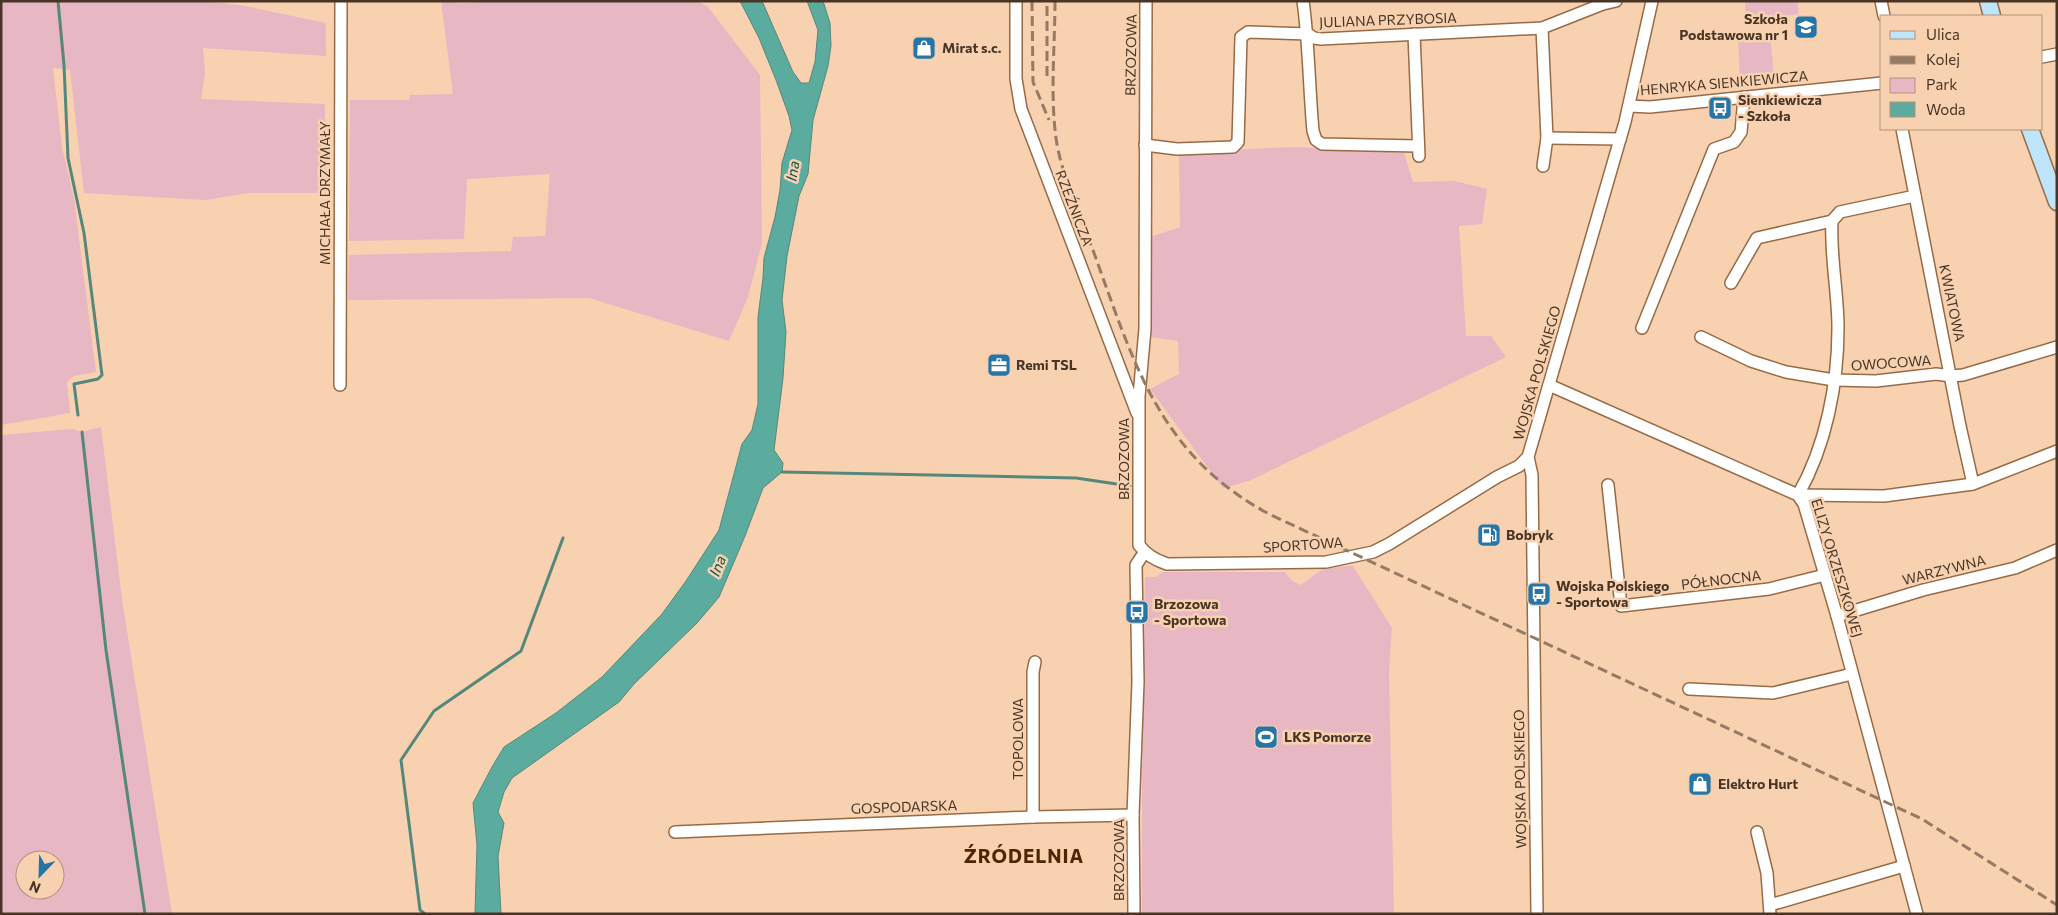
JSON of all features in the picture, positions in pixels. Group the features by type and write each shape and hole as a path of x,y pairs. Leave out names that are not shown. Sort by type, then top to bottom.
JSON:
{"street":[{"name":"MICHAŁA DRZYMAŁY","path":"340,1 340,385"},
{"name":"RZEŹNICZA","path":"1016,1 1016,79 1021,109 1139,419"},
{"name":"BRZOZOWA","path":"1134,914 1133,815 1138,682 1136,565 1144,553 1139,544 1139,419 1144,329 1146,1"},
{"path":"1303,1 1308,34 1307,54 1313,131 1316,140 1322,144 1418,151 1414,34"},
{"name":"JULIANA PRZYBOSIA","path":"1145,145 1177,149 1233,147 1238,142 1242,38 1248,32 1308,34 1314,38 1321,39 1542,28 1603,3 1616,1"},
{"path":"1881,1 1884,15"},
{"path":"1988,1 1992,15"},
{"name":"WOJSKA POLSKIEGO","path":"1537,914 1532,475 1528,457 1629,106 1649,2"},
{"path":"1542,28 1547,138 1543,166"},
{"path":"2043,57 2057,54"},
{"name":"HENRYKA SIENKIEWICZA","path":"1629,106 1650,107 1880,83"},
{"path":"1642,328 1714,149 1734,142 1741,132 1744,97"},
{"name":"KWIATOWA","path":"1902,130 1973,484"},
{"path":"2030,130 2057,202"},
{"path":"1547,138 1620,139"},
{"path":"1731,283 1757,238 1832,221 1840,212 1915,196"},
{"path":"1832,221 1838,327 1834,380 1818,453 1798,495 1884,496 1973,484 2057,451"},
{"name":"OWOCOWA","path":"1701,337 1751,361 1786,372 1834,380 1876,381 1936,374 1963,375 2057,347"},
{"name":"ELIZY ORZESZKOWEJ","path":"1550,385 1798,495 1804,504 1837,616 1916,914"},
{"name":"SPORTOWA","path":"1144,553 1155,560 1167,564 1177,564 1319,562 1373,552 1497,477 1519,466 1528,457"},
{"name":"PÓŁNOCNA","path":"1608,485 1621,606 1769,589 1825,576"},
{"name":"WARZYWNA","path":"1837,616 1923,590 2015,568 2057,550"},
{"name":"TOPOLOWA","path":"1033,817 1033,672 1035,662"},
{"path":"1689,689 1773,693 1852,674"},
{"name":"GOSPODARSKA","path":"675,832 1033,817 1133,815"},
{"path":"1757,832 1767,873 1770,909 1904,866"}],"green space":[{"path":"1,1 203,1 240,5 326,23 326,56 203,48 205,73 201,99 325,104 326,193 248,193 205,200 84,193 70,70 53,68 62,147 74,199 96,372 74,376 67,382 70,413 1,425"},
{"path":"441,1 465,3 491,1 697,1 708,7 760,75 762,243 748,297 729,341 589,298 348,300 349,255 511,251 513,237 545,236 550,174 467,179 464,239 349,241 350,100 409,100 410,95 453,94"},
{"path":"1745,1 1797,1 1799,14 1746,21"},
{"path":"1770,32 1774,78 1740,83 1738,34"},
{"path":"1296,147 1404,153 1413,182 1454,181 1487,189 1482,224 1459,226 1466,336 1491,336 1506,357 1249,481 1223,488 1150,389 1179,374 1178,341 1151,337 1147,238 1180,227 1179,152"},
{"path":"101,427 122,599 172,914 1,914 1,435 72,429 82,432"},
{"name":"LKS Pomorze","path":"1353,566 1392,628 1389,670 1394,914 1142,914 1145,577 1156,577 1162,572 1285,572 1292,581 1301,585 1324,568"}],"water":[{"name":"Ina","path":"740,1 762,1 793,72 801,83 809,83 815,62 818,30 807,1 823,1 830,23 831,46 828,66 813,120 808,174 799,196 787,256 782,300 786,332 783,378 774,450 783,463 782,472 763,488 719,597 697,623 634,684 619,702 512,778 504,792 498,812 504,823 498,856 501,914 475,914 477,845 473,803 492,767 504,747 556,713 602,677 662,614 719,530 742,444 752,430 758,404 758,317 764,258 775,217 782,163 792,130 776,80 759,38"}],"waterway":[{"path":"58,1 64,65 68,158 84,233 102,375 98,379 74,384 78,415"},
{"path":"82,432 106,650 145,914"},
{"path":"782,472 1076,478 1130,486"},
{"path":"425,914 420,910 401,760 434,711 521,651 563,538"}],"railway":[{"path":"1032,1 1033,82 1049,120"},
{"path":"1047,1 1047,76"},
{"path":"1055,1 1054,121 1062,166 1138,369 1176,435 1202,465 1233,491 1271,515 1922,819 2057,905"}],"place":[{"name":"Szkoła Podstawowa nr 1","path":"1806,27"},
{"name":"Mirat s.c.","path":"924,48"},
{"name":"Sienkiewicza - Szkoła","path":"1720,108"},
{"name":"Remi TSL","path":"999,365"},
{"name":"Bobryk","path":"1489,535"},
{"name":"Wojska Polskiego - Sportowa","path":"1539,594"},
{"name":"Brzozowa - Sportowa","path":"1137,612"},
{"name":"LKS Pomorze","path":"1266,737"},
{"name":"Elektro Hurt","path":"1700,784"}],"district":[{"name":"ŹRÓDELNIA","path":"1024,856"}]}
